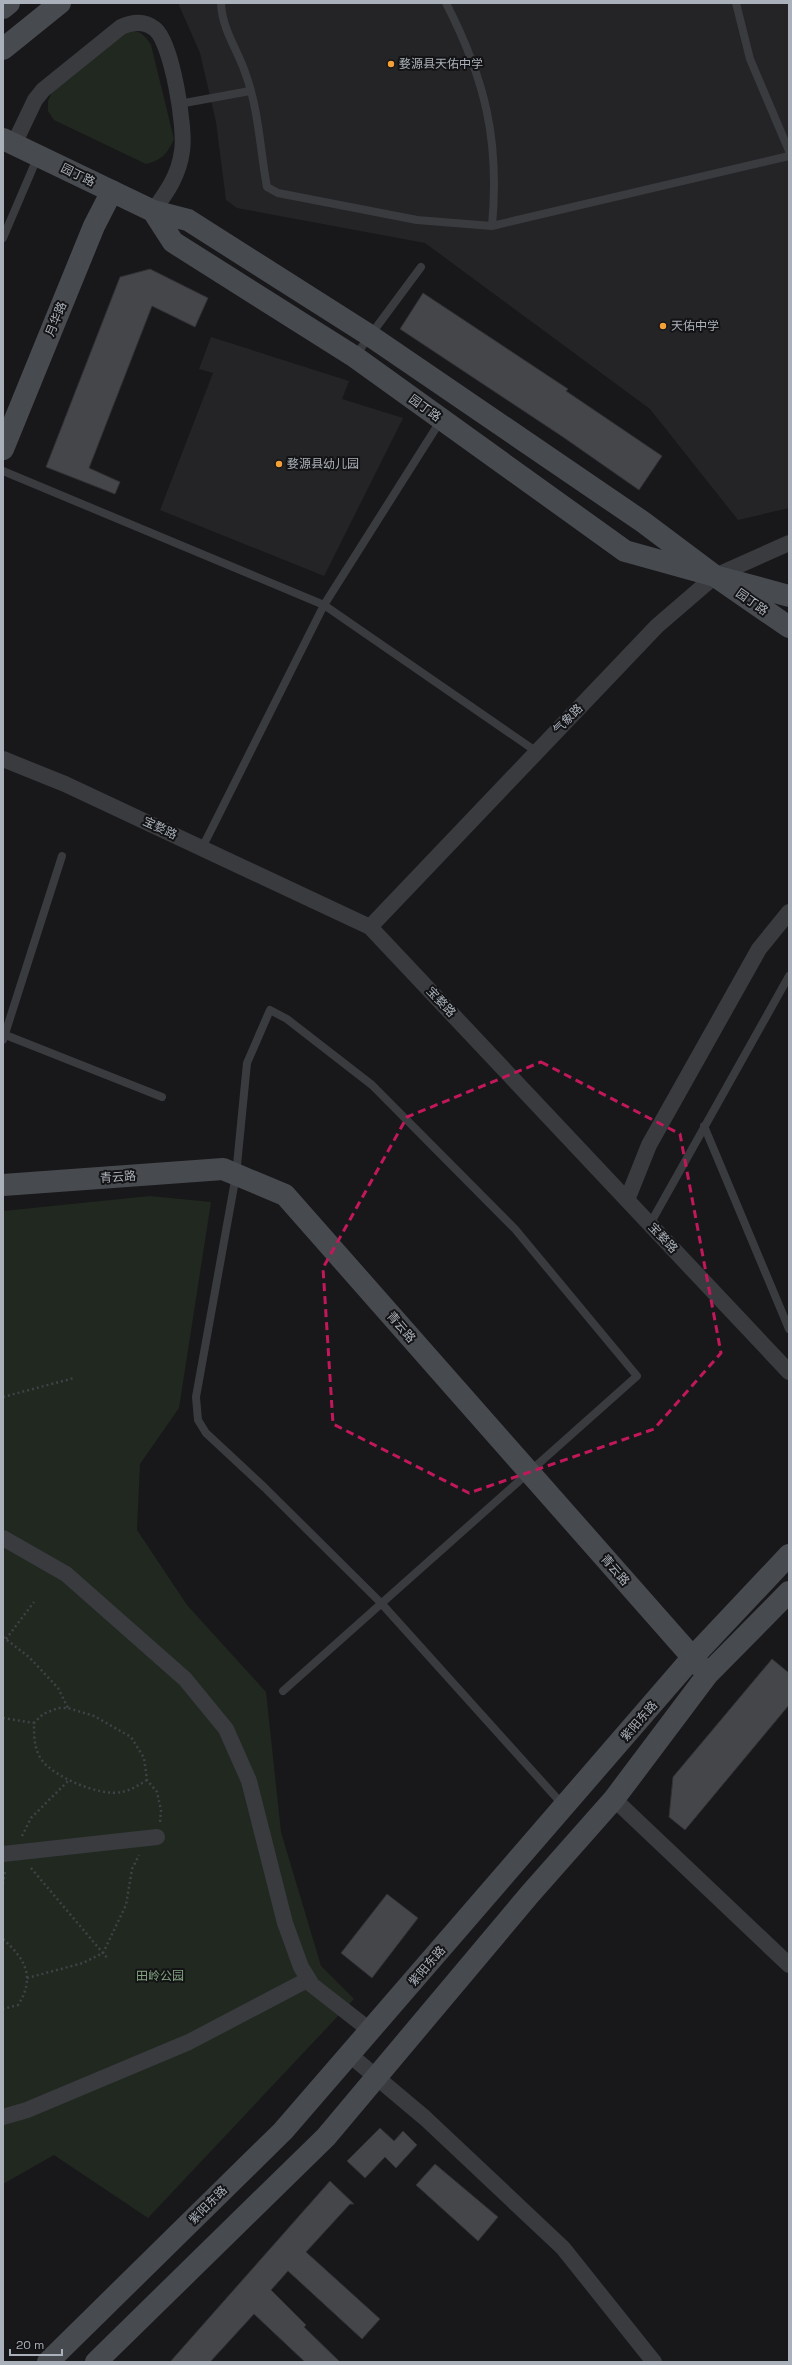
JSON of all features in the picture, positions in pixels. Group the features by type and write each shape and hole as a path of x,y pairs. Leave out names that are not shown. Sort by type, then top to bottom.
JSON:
{"main road":[{"path":"3,8 9,3"},
{"path":"3,49 60,3"},
{"name":"园丁路","path":"8,141 153,211 188,220 369,336 643,522 715,576 789,627"},
{"name":"月华路","path":"3,449 94,226 112,191"},
{"name":"园丁路","path":"153,211 173,242 355,357 625,551 789,596"},
{"name":"青云路","path":"3,1185 223,1169 285,1195 692,1658 708,1674"},
{"name":"紫阳东路","path":"48,2362 283,2131 565,1807 692,1658 789,1556"},
{"name":"紫阳东路","path":"96,2362 326,2138 377,2076 614,1799 708,1674 789,1592"}],"street":[{"path":"8,141 43,90 120,27 130,22 142,22 154,28 160,35 170,58 183,130 182,151 177,173 166,194 153,211"},
{"name":"气象路","path":"370,926 657,626 715,576 789,543"},
{"name":"宝婺路","path":"3,759 64,784 370,926 789,1372"},
{"path":"628,1200 649,1144 660,1124 759,949 789,912"},
{"path":"3,1538 66,1574 185,1679 226,1729 249,1781 285,1923 308,1980 371,2031"},
{"path":"614,1799 789,1965"},
{"path":"11,1854 157,1837"},
{"path":"3,2117 27,2110 189,2042 308,1980"},
{"path":"350,2055 377,2076 425,2118 563,2248 654,2362"}],"lane":[{"path":"221,3 224,24 246,75 267,187 278,193 417,220 492,226 789,156"},
{"path":"446,3 465,40 490,122 495,194 492,226"},
{"path":"736,3 750,59 789,151"},
{"path":"179,104 250,91"},
{"path":"3,238 38,155"},
{"path":"355,357 421,267"},
{"path":"202,848 324,605 441,420"},
{"path":"3,471 324,605 537,752"},
{"path":"62,856 4,1036 162,1097"},
{"path":"650,1224 789,976"},
{"path":"283,1691 381,1603 637,1376 515,1229 372,1085 287,1019 270,1010 246,1063 236,1175 196,1397 198,1420 206,1433 264,1487 381,1603 565,1807"},
{"path":"704,1126 789,1329"}],"path":[{"path":"3,1397 74,1378"},
{"path":"34,1602 5,1638 29,1657 58,1688 68,1708"},
{"path":"27,1978 83,1964 103,1953 126,1905 132,1869 141,1853 154,1848 162,1810 157,1792 147,1780 144,1758 132,1737 94,1716 68,1708 58,1708 43,1714 34,1723 34,1742 41,1759 53,1772 69,1780 102,1791 121,1792 147,1780"},
{"path":"3,1718 34,1723"},
{"path":"69,1780 31,1818 11,1854 108,1959"},
{"path":"3,1939 23,1961 28,1972 27,1992 18,2004 3,2009"}],"highlighted area":[{"path":"541,1062 680,1134 721,1353 654,1429 469,1493 333,1424 323,1268 407,1117"}],"shaded area":[{"name":"天佑中学","path":"178,3 789,3 789,508 738,520 650,409 425,243 237,208 226,200 216,122 200,53"},
{"name":"婺源县幼儿园","path":"211,337 349,381 342,399 403,418 324,576 160,510 213,373 199,369"}],"green space":[{"path":"128,30 136,31 141,34 151,45 174,139 169,149 163,156 156,161 146,164 54,120 48,111 48,101 56,84"},
{"name":"田岭公园","path":"150,1196 211,1202 179,1408 140,1464 137,1530 187,1605 266,1692 281,1832 321,1966 354,1999 148,2218 54,2155 3,2184 3,1211"}],"building":[{"path":"150,269 208,298 195,327 152,306 89,468 120,482 115,494 46,467 120,277"},
{"path":"423,293 568,389 566,391 662,456 639,490 563,437 400,329"},
{"path":"772,1659 789,1673 789,1705 685,1830 669,1817 673,1777"},
{"path":"387,1894 418,1918 372,1978 341,1953"},
{"path":"380,2128 394,2141 403,2131 417,2145 396,2168 385,2157 365,2178 347,2161"},
{"path":"435,2164 498,2217 478,2241 416,2185"},
{"path":"330,2181 354,2204 350,2204 306,2252 380,2319 362,2339 288,2271 271,2290 306,2325 304,2327 340,2362 305,2362 254,2314 210,2362 170,2362"}],"place":[{"name":"婺源县天佑中学","path":"391,64"},
{"name":"天佑中学","path":"663,326"},
{"name":"婺源县幼儿园","path":"279,464"}]}
